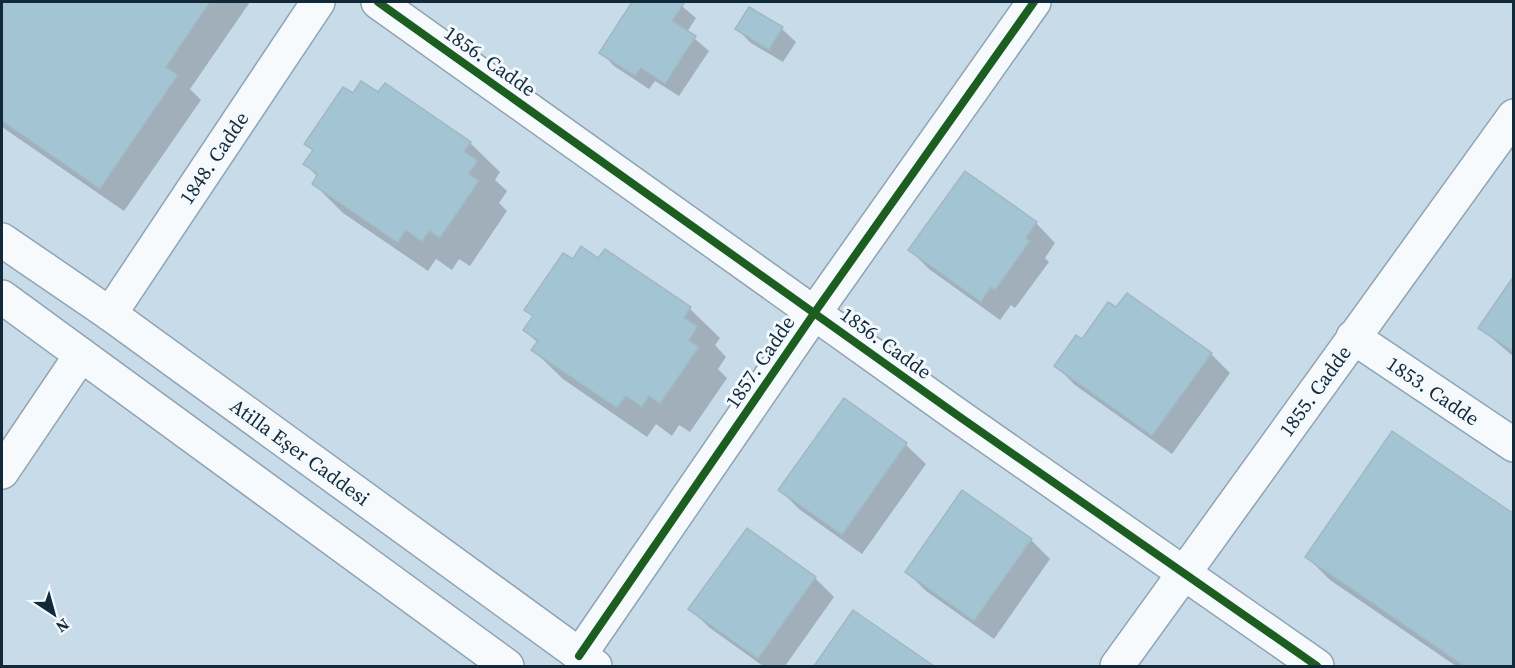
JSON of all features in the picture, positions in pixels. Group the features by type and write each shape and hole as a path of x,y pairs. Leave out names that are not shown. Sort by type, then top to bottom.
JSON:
{"street":[{"name":"1848. Cadde","path":"110,314 318,2"},
{"name":"1856. Cadde","path":"378,2 1183,574 1317,666"},
{"name":"1857. Cadde","path":"587,661 815,312 1034,2"},
{"name":"1855. Cadde","path":"1117,666 1514,116"},
{"name":"Atilla Eşer Caddesi","path":"2,240 110,314 587,661"},
{"path":"2,297 507,666"},
{"name":"1853. Cadde","path":"1353,337 1514,445"},
{"path":"2,472 81,355"}],"building":[{"path":"2,2 210,2 166,67 178,75 100,189 2,121"},
{"path":"632,2 685,2 672,21 696,36 665,84 641,68 635,76 599,53"},
{"path":"749,7 783,27 769,50 735,29"},
{"path":"361,81 378,92 385,83 471,142 464,151 478,161 469,174 479,181 440,238 429,231 422,242 406,230 398,243 312,184 318,174 303,164 313,150 304,144 343,87 353,93"},
{"path":"965,171 1037,222 1026,238 1030,241 995,290 991,287 981,302 908,250"},
{"path":"581,246 598,258 605,249 691,307 684,318 698,326 689,340 699,347 660,404 649,396 642,407 626,396 617,408 531,350 538,341 523,330 533,316 524,310 563,253 573,259"},
{"path":"1514,276 1514,352 1478,328"},
{"path":"1127,293 1212,353 1152,436 1054,366 1076,335 1082,339 1108,302 1116,307"},
{"path":"844,398 907,443 842,535 778,490"},
{"path":"1392,431 1514,514 1514,666 1464,666 1305,557"},
{"path":"962,490 1032,539 974,621 905,572"},
{"path":"747,528 816,577 758,659 688,609"},
{"path":"853,610 934,666 814,666"}],"cycle path":[{"path":"378,2 957,415 1317,666"},
{"path":"579,656 815,312 1034,2"}]}
